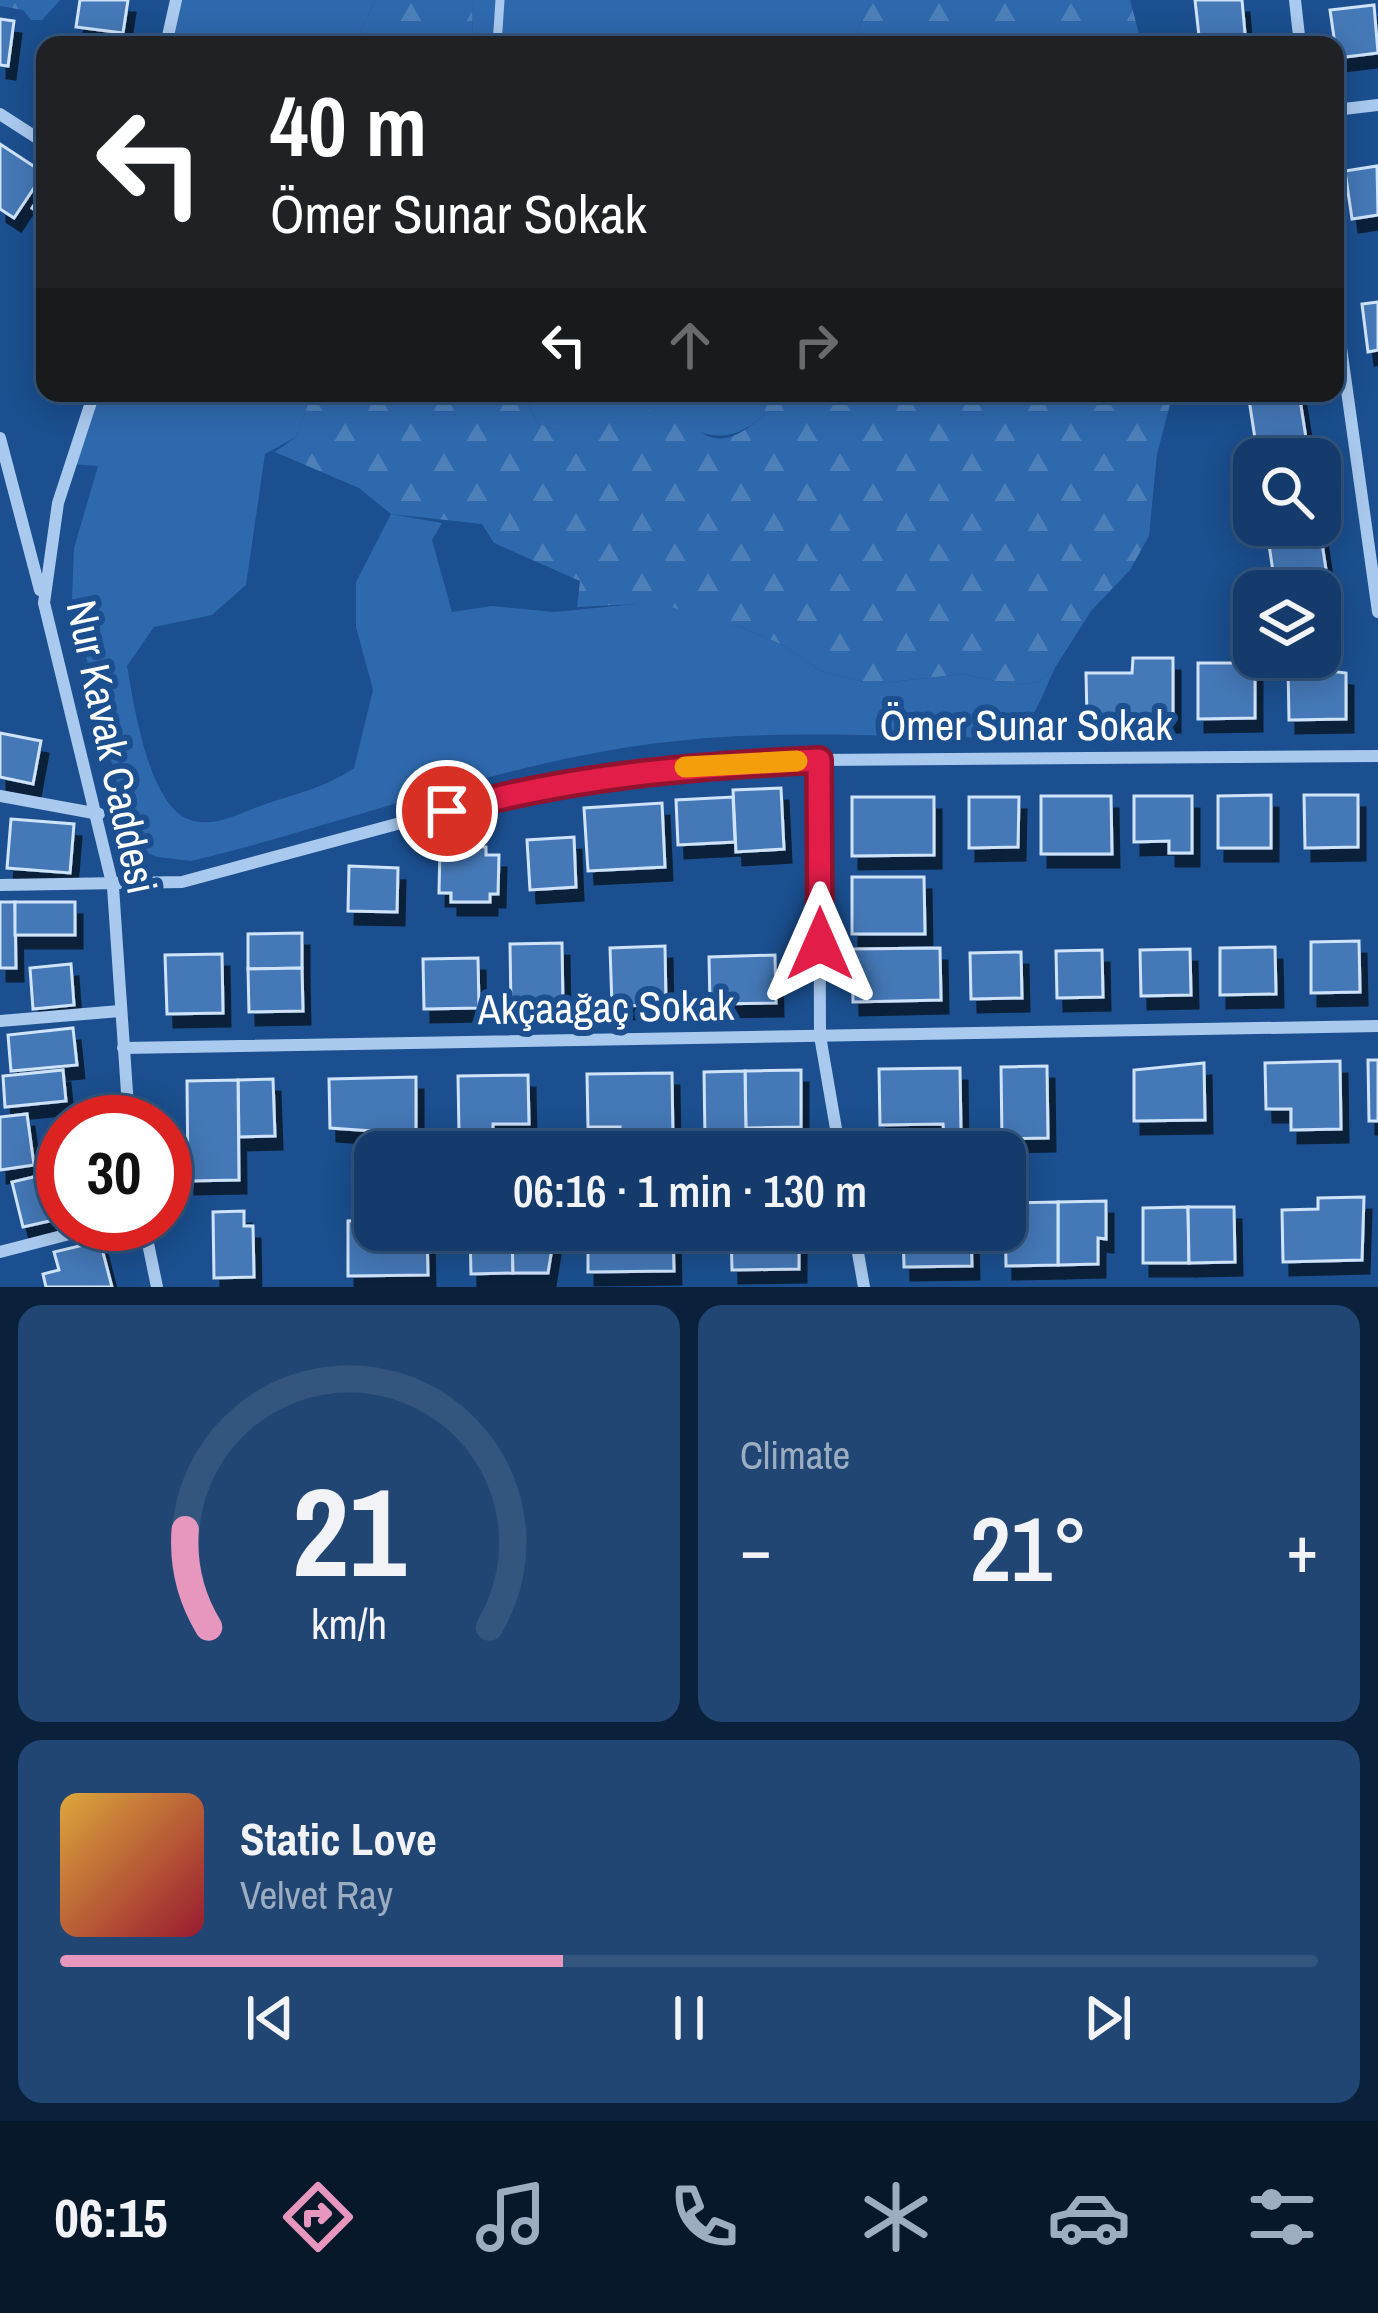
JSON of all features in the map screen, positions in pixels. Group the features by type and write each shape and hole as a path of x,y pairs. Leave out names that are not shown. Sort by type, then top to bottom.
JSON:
{"street":[{"path":"168,36 176,0"},
{"path":"1294,0 1299,36"},
{"path":"1344,109 1378,105"},
{"path":"0,114 36,137"},
{"path":"1344,368 1378,612"},
{"name":"Nur Kavak Caddesi","path":"91,402 58,503 44,603 99,814 113,887 127,1095"},
{"path":"0,438 44,603"},
{"path":"0,512 20,516"},
{"name":"Ömer Sunar Sokak","path":"0,885 113,887 182,882 253,867 523,790 653,769 819,760 1378,756"},
{"path":"819,760 820,1036 836,1131"},
{"path":"0,796 99,814"},
{"path":"0,1021 120,1011"},
{"name":"Akçaağaç Sokak","path":"123,1048 1378,1026"},
{"path":"0,1252 36,1243"},
{"path":"150,1251 157,1287"},
{"path":"858,1251 864,1287"}],"lane":[{"path":"498,36 500,0"}],"green space":[{"path":"0,0 60,0 42,20 31,20 23,10 0,6"},
{"path":"176,0 375,0 359,36 168,36"},
{"path":"375,0 472,0 473,36 359,36"},
{"path":"472,0 870,0 856,36 473,36"},
{"path":"870,0 1130,0 1140,36 856,36"},
{"path":"91,402 309,402 296,437 265,454 246,585 212,615 154,627 127,666 153,774 174,809 197,822 233,816 320,786 354,768 373,690 356,627 356,582 391,514 442,523 432,540 452,612 492,606 554,612 657,602 741,627 783,645 821,671 872,684 963,674 1014,685 1039,682 1056,666 1028,720 996,738 780,735 650,744 477,780 191,861 157,857 138,849 127,825 72,598 74,548 98,466 71,464"},
{"path":"309,402 527,402 538,424 579,430 627,414 656,411 716,438 745,430 765,414 766,402 1171,402 1157,454 1149,536 1130,570 1091,611 1056,666 1039,682 1014,685 963,674 872,684 821,671 783,645 741,627 657,603 577,607 580,581 494,543 482,524 391,514 359,488 275,452 296,437"},
{"path":"527,402 766,402 765,414 731,434 702,433 636,414 593,431 538,424"}],"building":[{"path":"80,0 128,0 123,33 76,27"},
{"path":"1195,0 1242,0 1245,36 1199,36"},
{"path":"1374,5 1378,53 1344,57 1344,36 1334,36 1330,10"},
{"path":"0,19 14,21 8,66 0,65"},
{"path":"0,144 36,168 36,185 14,218 0,209"},
{"path":"1377,166 1378,215 1352,219 1345,171"},
{"path":"1378,302 1378,350 1368,352 1362,304"},
{"path":"1249,402 1300,402 1306,438 1255,438"},
{"path":"1269,546 1322,546 1326,570 1273,570"},
{"path":"1133,658 1173,658 1173,719 1087,719 1086,673 1132,673"},
{"path":"1198,663 1233,663 1233,678 1255,678 1255,718 1198,719"},
{"path":"1341,672 1346,673 1346,719 1289,720 1288,678 1341,678"},
{"path":"0,733 41,741 33,784 0,777"},
{"path":"781,788 784,849 736,852 733,790"},
{"path":"1271,795 1271,848 1218,848 1218,796"},
{"path":"1304,795 1358,795 1358,847 1305,848"},
{"path":"1041,796 1111,796 1112,854 1041,854"},
{"path":"1134,796 1192,796 1192,853 1169,853 1169,841 1134,842"},
{"path":"733,797 735,842 678,845 676,800"},
{"path":"852,797 934,797 934,855 852,856"},
{"path":"969,797 1019,797 1018,847 969,848"},
{"path":"662,803 665,867 588,871 584,808"},
{"path":"11,819 74,824 70,873 7,868"},
{"path":"574,837 576,887 530,890 527,840"},
{"path":"440,846 486,847 486,855 499,855 498,894 490,894 490,902 451,902 451,893 439,893"},
{"path":"349,866 398,868 397,912 348,911"},
{"path":"852,877 924,877 925,934 852,934"},
{"path":"0,902 15,902 16,968 0,968"},
{"path":"15,902 75,902 75,935 15,935"},
{"path":"302,933 302,968 248,969 248,934"},
{"path":"1359,941 1360,992 1311,993 1311,942"},
{"path":"562,943 563,1007 511,1007 510,944"},
{"path":"665,946 666,1005 612,1006 610,948"},
{"path":"1275,947 1276,994 1220,995 1220,948"},
{"path":"940,948 941,1000 853,1002 852,949"},
{"path":"1190,949 1191,995 1141,996 1140,950"},
{"path":"1102,950 1103,997 1057,998 1056,951"},
{"path":"1021,952 1022,998 971,999 970,953"},
{"path":"222,954 223,1013 167,1014 165,955"},
{"path":"775,955 776,1003 710,1004 709,957"},
{"path":"478,958 479,1008 424,1009 423,959"},
{"path":"71,964 74,1005 33,1009 30,968"},
{"path":"302,968 303,1011 249,1012 248,969"},
{"path":"73,1028 77,1065 11,1071 8,1035"},
{"path":"1368,1060 1378,1060 1378,1121 1369,1121"},
{"path":"1340,1061 1341,1129 1291,1130 1291,1109 1266,1109 1265,1063"},
{"path":"1204,1063 1205,1120 1134,1121 1134,1070"},
{"path":"1047,1066 1048,1138 1026,1138 1026,1131 1002,1131 1001,1067"},
{"path":"960,1068 961,1131 944,1131 943,1124 880,1125 879,1069"},
{"path":"63,1070 65,1095 36,1095 36,1104 5,1107 3,1076"},
{"path":"801,1070 801,1127 746,1128 745,1071"},
{"path":"745,1071 746,1131 705,1131 704,1072"},
{"path":"672,1073 673,1131 588,1127 587,1074"},
{"path":"528,1075 529,1124 459,1131 458,1076"},
{"path":"416,1077 416,1131 330,1128 329,1079"},
{"path":"273,1079 275,1136 239,1137 238,1080"},
{"path":"238,1080 239,1180 192,1181 192,1095 187,1095 187,1081"},
{"path":"27,1114 34,1165 0,1170 0,1117"},
{"path":"36,1176 36,1224 23,1227 12,1182"},
{"path":"1364,1197 1362,1260 1283,1262 1282,1210 1318,1209 1318,1198"},
{"path":"1106,1201 1106,1239 1098,1238 1098,1264 1058,1265 1058,1202"},
{"path":"1058,1202 1058,1265 1006,1266 1006,1251 1026,1251 1026,1203"},
{"path":"1188,1207 1189,1263 1143,1263 1143,1208"},
{"path":"1188,1207 1234,1207 1235,1262 1189,1263"},
{"path":"244,1211 244,1226 253,1226 254,1277 214,1278 213,1212"},
{"path":"348,1221 354,1221 354,1251 427,1251 428,1275 348,1276"},
{"path":"103,1251 112,1287 46,1287 43,1274 59,1270 54,1252"},
{"path":"470,1251 512,1251 513,1273 471,1274"},
{"path":"512,1251 552,1251 548,1273 513,1273"},
{"path":"588,1251 674,1251 674,1271 588,1272"},
{"path":"732,1251 799,1251 799,1269 732,1270"},
{"path":"904,1251 972,1251 972,1266 904,1267"}],"slow traffic":[{"path":"685,767 797,761"}],"route":[{"path":"447,811 523,790 653,769 819,760 820,944"}]}
